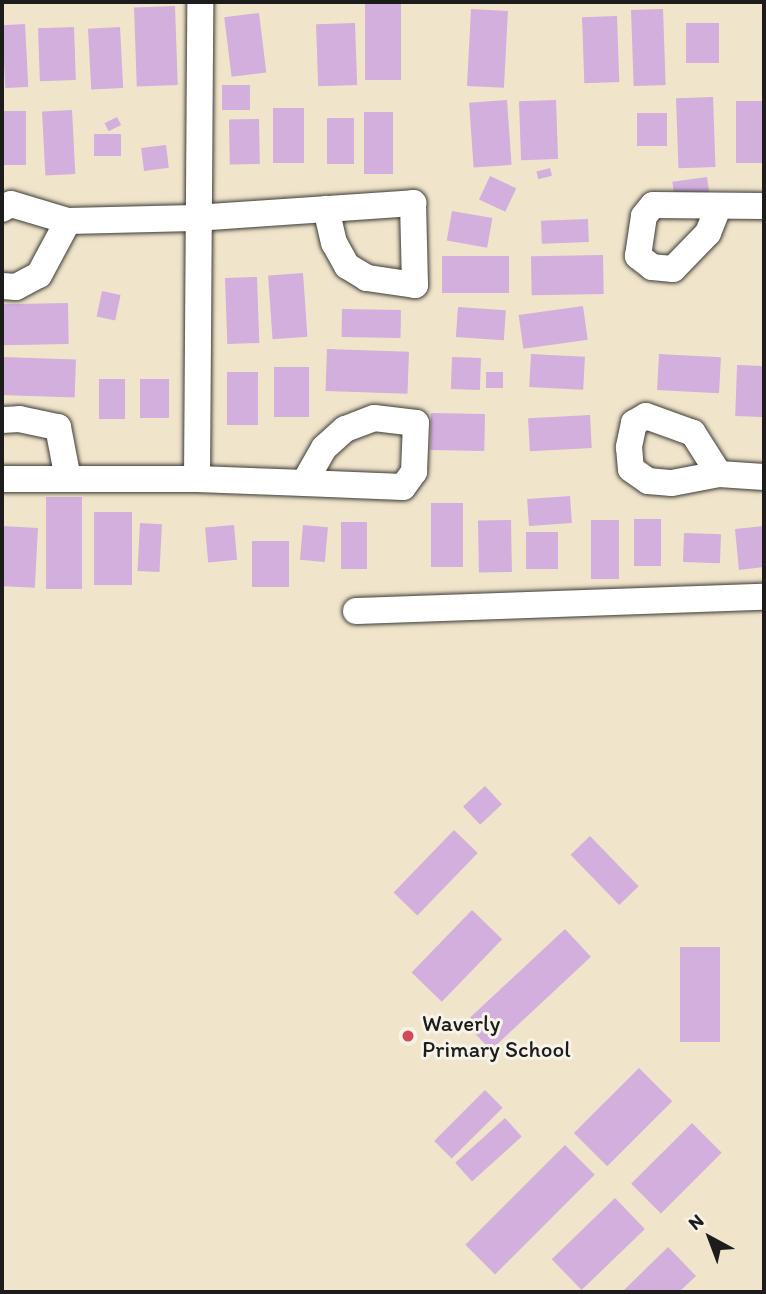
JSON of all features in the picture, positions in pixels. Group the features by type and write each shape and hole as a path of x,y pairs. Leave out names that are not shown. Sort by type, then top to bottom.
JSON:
{"street":[{"path":"197,479 195,218 200,2"},
{"path":"2,209 11,204 68,221 195,218 326,209"},
{"path":"718,208 764,206"},
{"path":"2,286 16,287 39,275 68,221"},
{"path":"2,420 19,419 58,427 68,479"},
{"path":"719,474 764,477"},
{"path":"2,479 197,479 304,483"},
{"path":"356,611 764,597"}],"building":[{"path":"365,2 401,2 401,80 365,80"},
{"path":"175,6 178,85 137,86 134,7"},
{"path":"471,9 508,11 504,88 467,86"},
{"path":"663,9 666,85 634,86 631,10"},
{"path":"259,13 266,73 232,77 224,17"},
{"path":"617,16 619,82 584,83 582,17"},
{"path":"355,23 357,85 318,86 316,24"},
{"path":"686,23 719,23 719,63 686,63"},
{"path":"25,24 28,87 5,88 2,25"},
{"path":"74,27 76,80 40,81 38,28"},
{"path":"120,27 123,88 91,90 88,29"},
{"path":"222,85 250,85 250,110 222,110"},
{"path":"713,97 715,167 678,168 676,98"},
{"path":"507,100 512,165 474,167 469,103"},
{"path":"556,100 558,159 521,160 519,101"},
{"path":"736,101 764,101 764,163 736,163"},
{"path":"273,108 304,108 304,163 273,163"},
{"path":"72,110 75,174 45,175 42,112"},
{"path":"2,111 26,111 26,165 2,165"},
{"path":"364,112 393,112 393,174 364,174"},
{"path":"637,113 667,113 667,146 637,146"},
{"path":"117,117 121,125 109,131 105,123"},
{"path":"327,118 354,118 354,164 327,164"},
{"path":"259,119 260,164 230,165 229,120"},
{"path":"94,134 121,134 121,156 94,156"},
{"path":"166,145 169,168 144,171 141,148"},
{"path":"550,168 552,176 538,179 536,171"},
{"path":"490,176 516,188 505,212 479,200"},
{"path":"707,177 709,192 674,197 672,182"},
{"path":"452,211 492,218 487,248 447,241"},
{"path":"588,219 589,242 542,244 541,221"},
{"path":"603,255 604,294 532,295 531,256"},
{"path":"442,256 509,256 509,293 442,293"},
{"path":"303,273 307,337 273,339 268,275"},
{"path":"257,277 259,343 227,344 225,278"},
{"path":"102,291 121,295 115,320 97,316"},
{"path":"68,303 69,344 3,345 2,304"},
{"path":"583,306 588,340 523,349 519,315"},
{"path":"458,307 506,310 504,340 456,337"},
{"path":"342,309 401,310 401,338 342,337"},
{"path":"327,349 409,352 407,394 326,391"},
{"path":"531,354 585,357 583,390 529,387"},
{"path":"659,354 721,357 719,393 657,390"},
{"path":"2,357 76,360 75,398 2,395"},
{"path":"452,357 481,358 480,390 451,389"},
{"path":"737,365 764,366 762,417 735,416"},
{"path":"274,367 309,367 309,417 274,417"},
{"path":"227,372 258,372 258,425 227,425"},
{"path":"486,372 503,372 503,388 486,388"},
{"path":"99,379 125,379 125,419 99,419"},
{"path":"140,379 169,379 169,418 140,418"},
{"path":"431,413 485,414 484,451 430,450"},
{"path":"590,415 592,448 530,451 528,418"},
{"path":"570,496 572,523 529,526 527,499"},
{"path":"46,497 82,497 82,589 46,589"},
{"path":"431,503 463,503 463,567 431,567"},
{"path":"94,512 132,512 132,585 94,585"},
{"path":"634,519 661,519 661,566 634,566"},
{"path":"511,520 512,572 479,573 478,521"},
{"path":"591,520 619,520 619,579 591,579"},
{"path":"341,522 367,522 367,569 341,569"},
{"path":"140,523 162,524 159,572 137,571"},
{"path":"234,525 237,560 208,562 205,528"},
{"path":"303,525 328,527 325,562 300,560"},
{"path":"2,526 38,528 35,588 2,586"},
{"path":"764,526 764,567 739,570 735,529"},
{"path":"526,532 558,532 558,569 526,569"},
{"path":"684,533 721,534 720,563 683,562"},
{"path":"252,541 289,541 289,587 252,587"},
{"path":"485,786 502,804 480,825 463,806"},
{"path":"454,830 478,853 417,916 394,893"},
{"path":"590,836 639,886 619,905 571,855"},
{"path":"472,910 502,939 442,1002 412,973"},
{"path":"565,929 591,957 491,1050 465,1022"},
{"path":"680,947 720,947 720,1042 680,1042"},
{"path":"639,1068 672,1101 607,1166 574,1133"},
{"path":"485,1090 503,1108 452,1159 434,1141"},
{"path":"505,1118 522,1137 472,1181 455,1163"},
{"path":"692,1123 722,1153 661,1214 631,1184"},
{"path":"565,1145 595,1175 495,1274 465,1245"},
{"path":"615,1198 645,1229 582,1290 552,1259"},
{"path":"668,1247 696,1276 679,1292 622,1292"}],"place":[{"name":"Waverly Primary School","path":"408,1036"}]}
